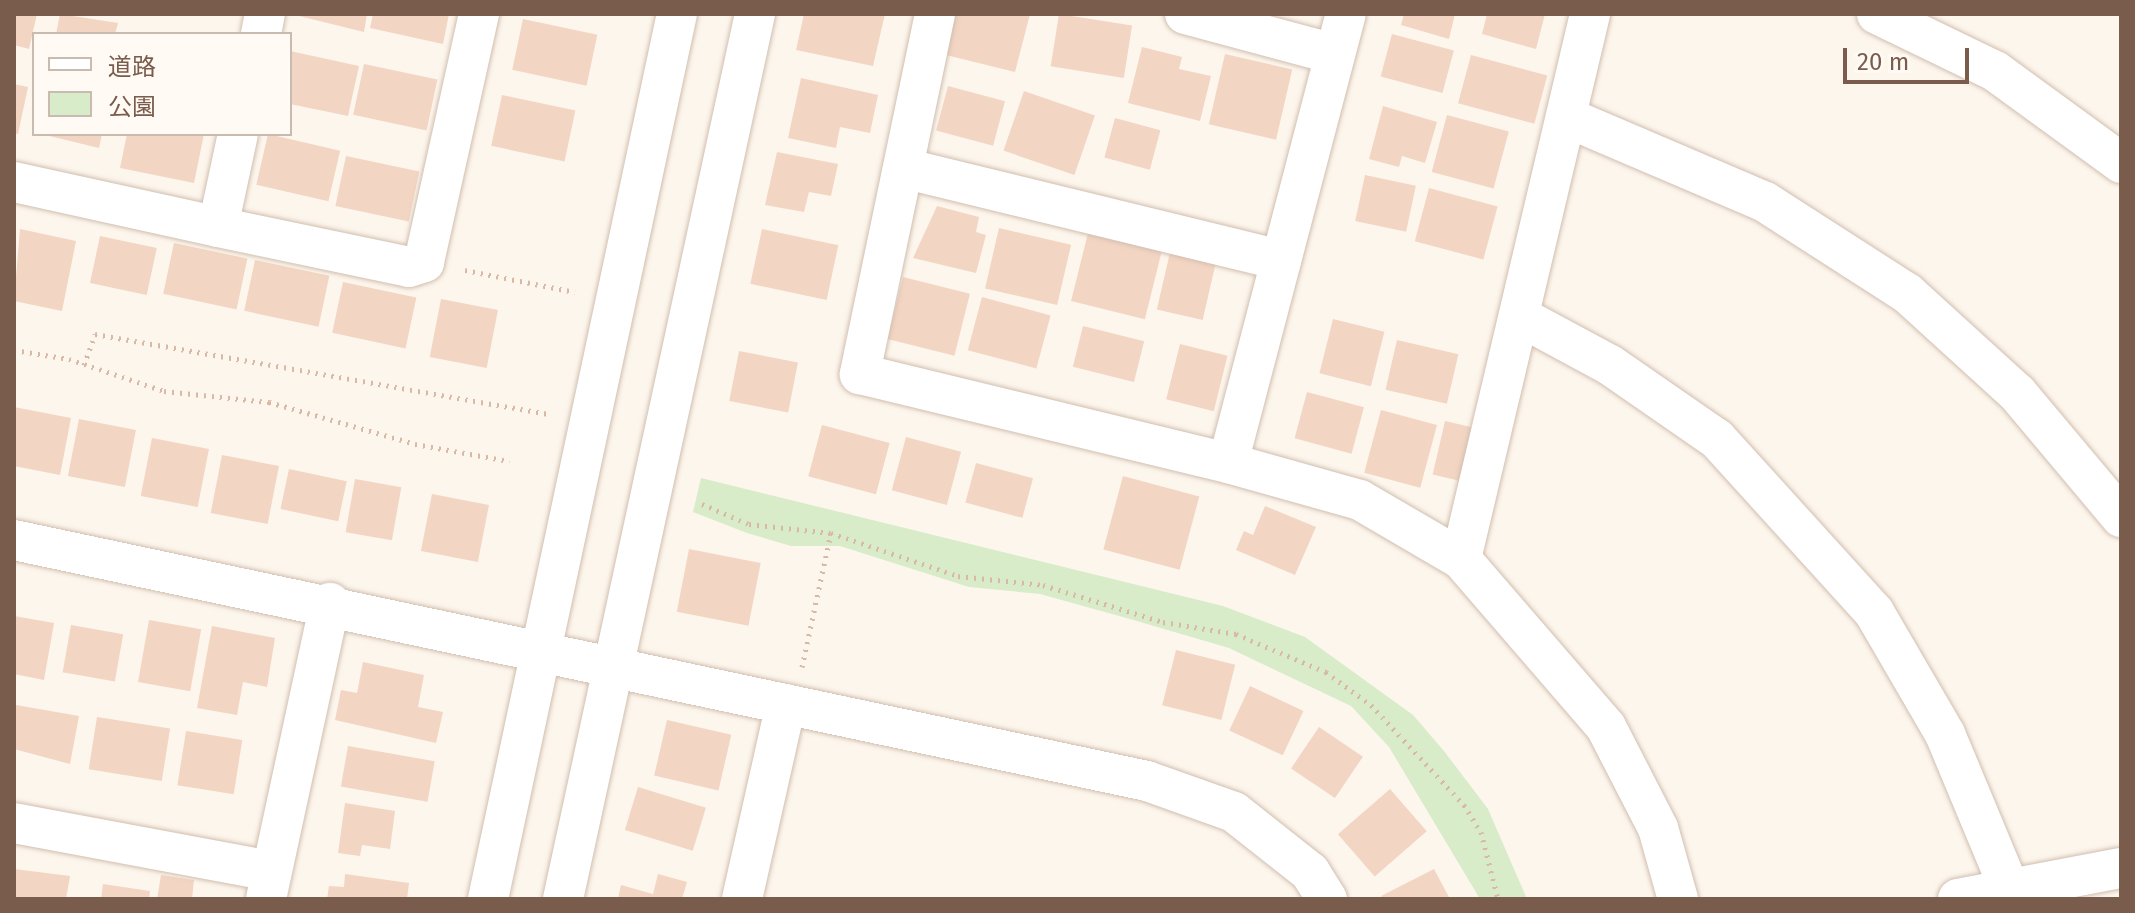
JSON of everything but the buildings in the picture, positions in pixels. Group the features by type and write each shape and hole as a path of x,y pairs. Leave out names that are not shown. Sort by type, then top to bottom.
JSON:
{"street":[{"path":"14,182 409,267 424,262 479,14"},
{"path":"488,899 535,655 677,14"},
{"path":"563,899 610,664 755,14"},
{"path":"935,14 860,374 1228,463 1360,500 1461,559 1606,727 1658,828 1678,899"},
{"path":"1185,14 1334,54"},
{"path":"1228,463 1346,14"},
{"path":"1461,559 1590,14"},
{"path":"1877,14 1995,71 2121,163"},
{"path":"1566,117 1765,202 1907,293 2017,393 2121,517"},
{"path":"218,227 238,136"},
{"path":"903,168 1281,260"},
{"path":"1519,316 1610,365 1717,439 1874,612 1945,734 2009,888"},
{"path":"14,540 330,603 535,655 793,690 1147,781 1220,807 1310,872 1327,899"},
{"path":"14,823 269,885 330,603"},
{"path":"742,899 793,690"},
{"path":"1958,899 2121,868"}],"path":[{"path":"424,262 575,292"},
{"path":"84,365 95,334 550,414"},
{"path":"14,350 84,365 164,391 269,402 384,437 509,461"},
{"path":"702,504 749,524 831,533 958,576 1043,585 1163,622 1236,634 1326,672 1371,705 1464,805 1481,832 1498,899"},
{"path":"793,690 831,533"}],"green space":[{"path":"701,478 1223,606 1305,637 1413,715 1444,751 1488,809 1527,899 1480,899 1389,747 1351,706 1229,648 1130,619 1040,594 969,587 840,546 791,546 747,533 693,512"}]}
